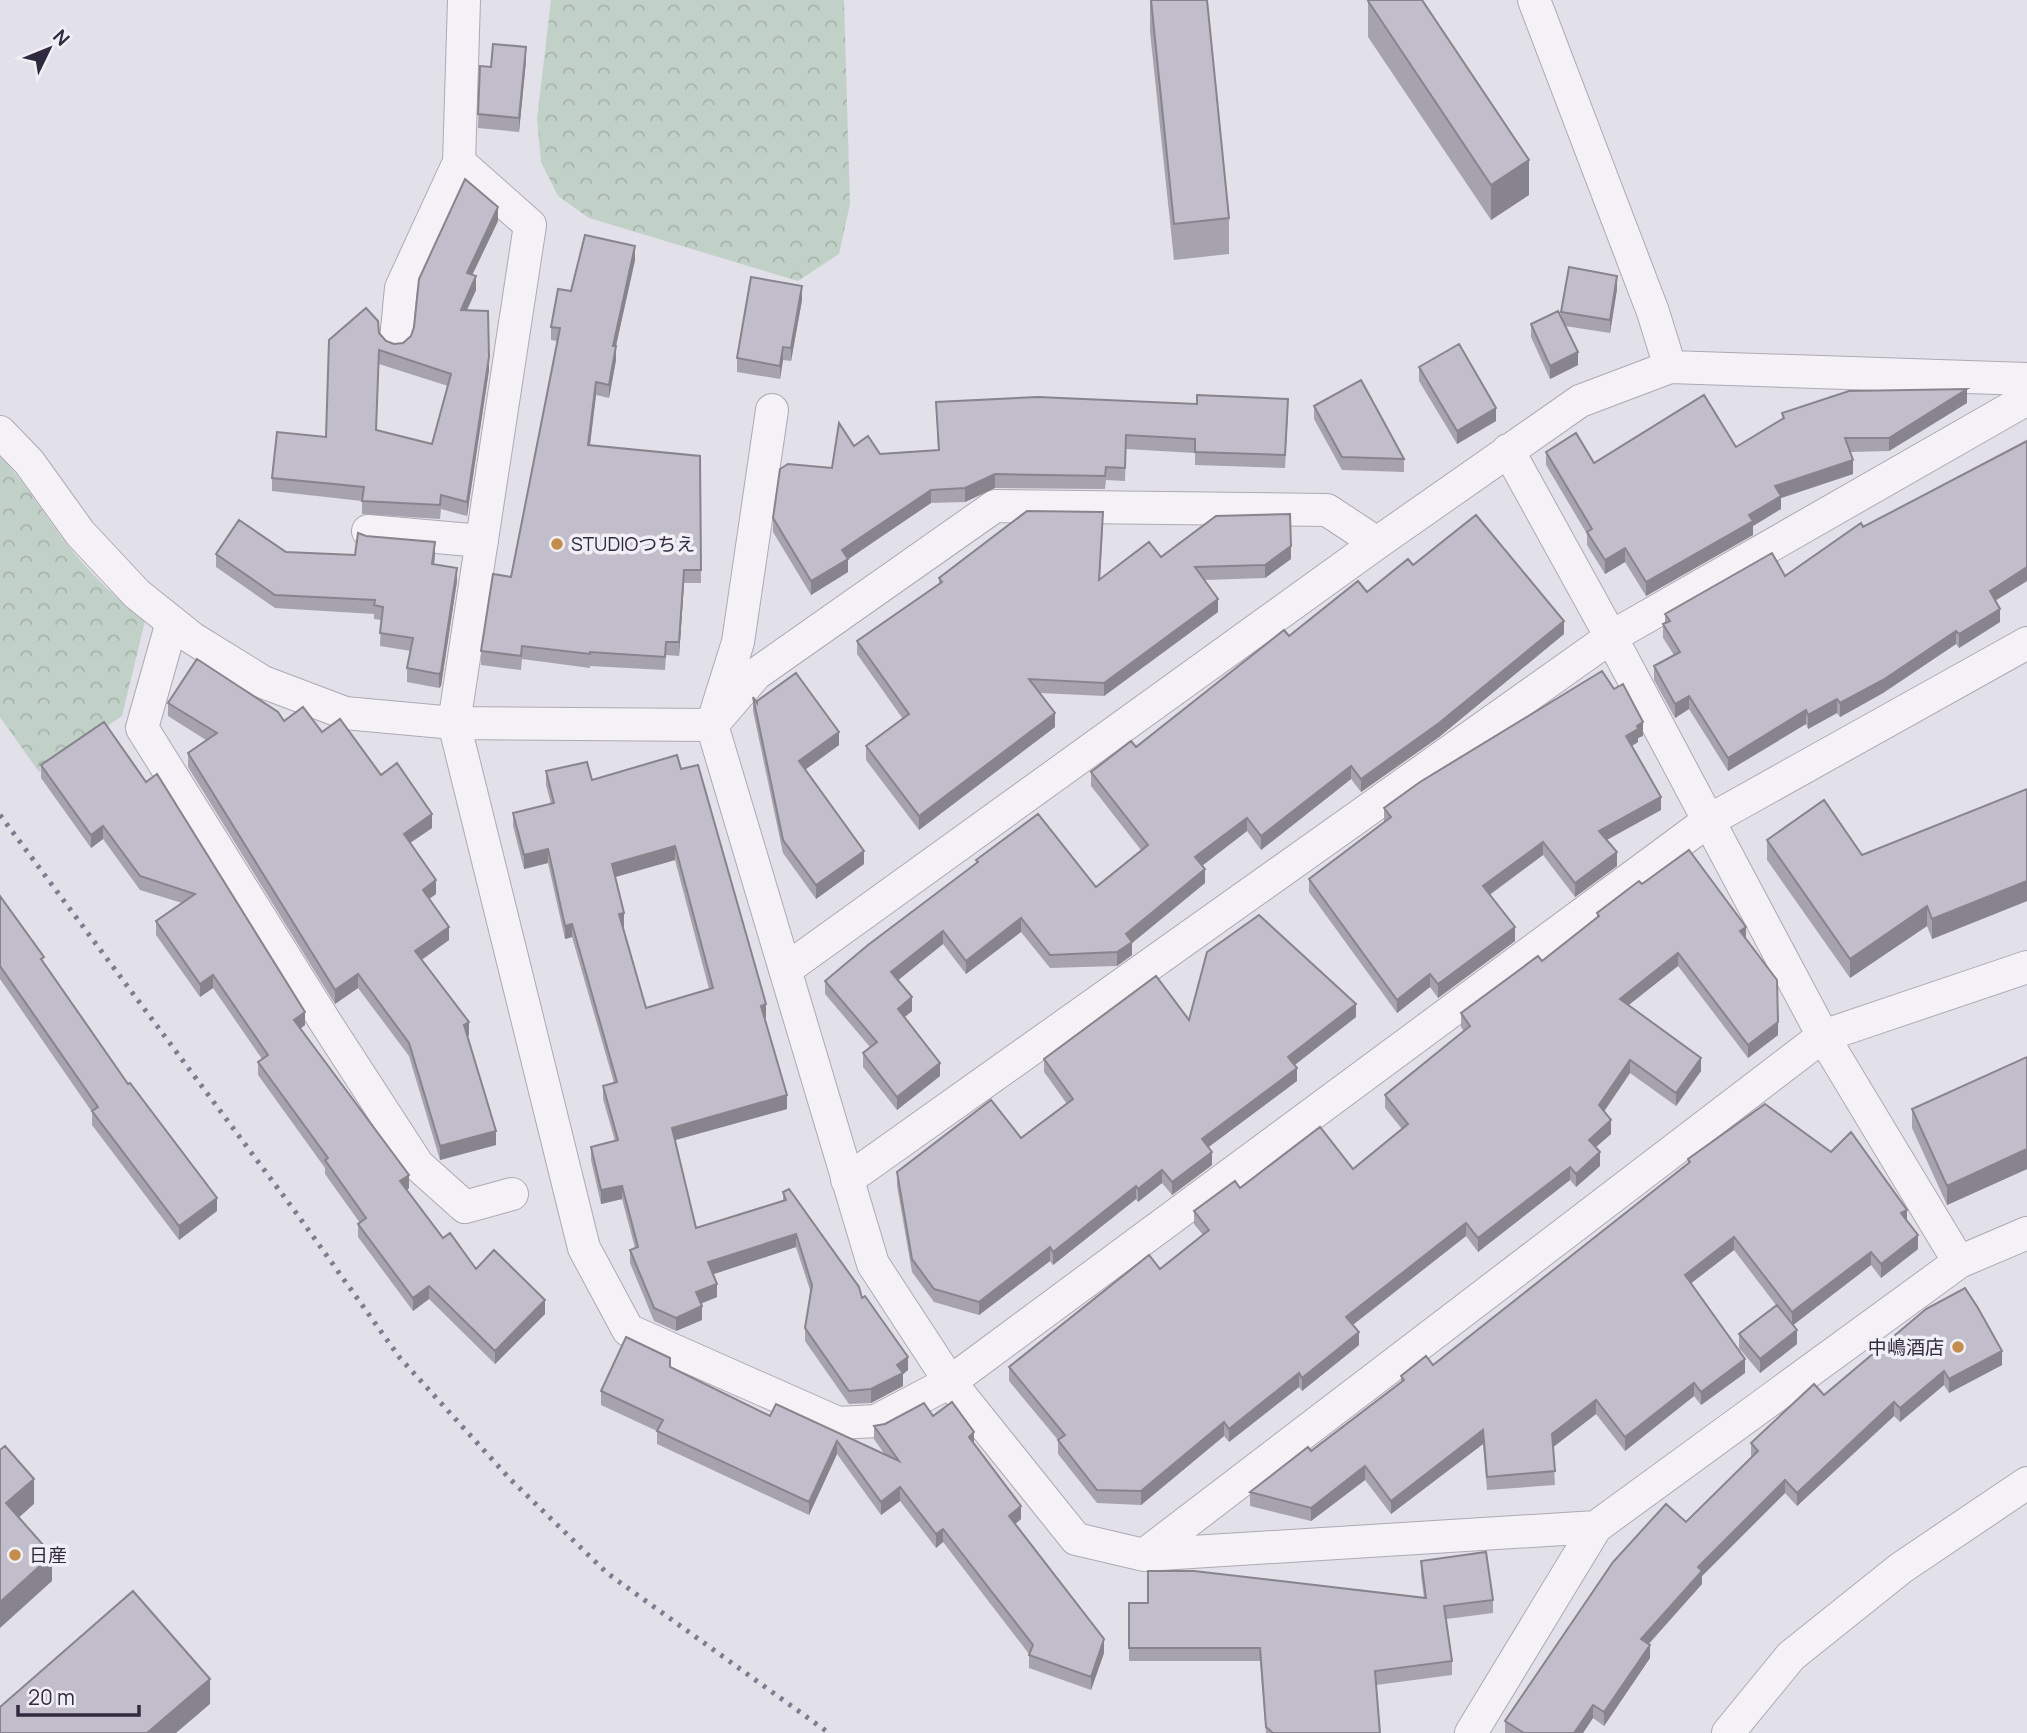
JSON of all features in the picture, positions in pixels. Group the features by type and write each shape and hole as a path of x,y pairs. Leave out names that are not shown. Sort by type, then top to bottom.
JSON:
{"street":[{"path":"396,339 401,288 459,162 464,0"},
{"path":"1534,0 1653,312 1670,367"},
{"path":"459,162 530,225 454,723 584,1248 628,1330 838,1423 876,1421 950,1382 1708,821 2027,643"},
{"path":"785,970 1377,543 1580,401 1670,367 2027,379"},
{"path":"848,1180 1611,637 2027,399"},
{"path":"772,410 738,642 712,725 873,1264 950,1382 1076,1539 1144,1555 1596,1527"},
{"path":"0,432 29,462 80,533 137,594 192,638 263,682 345,713 454,723 712,725 756,674 995,506 1327,510 1377,543"},
{"path":"1508,450 1611,637 1823,1036 1959,1262"},
{"path":"368,531 482,541"},
{"path":"172,622 142,728 418,1165 465,1207 512,1194"},
{"path":"1144,1555 1823,1036 2027,967"},
{"path":"1471,1733 1596,1527 1959,1262 2027,1233"},
{"path":"1728,1733 1791,1656 1901,1568 2027,1483"}],"green space":[{"path":"551,0 844,0 850,204 839,254 798,281 589,218 558,196 541,162 537,119"},
{"path":"0,456 83,563 113,594 145,621 122,716 39,772 0,717"}],"building":[{"path":"1151,0 1207,0 1229,218 1174,224"},
{"path":"1369,0 1422,0 1529,160 1491,185"},
{"path":"493,44 526,47 519,118 478,114 480,66 491,67"},
{"path":"465,179 498,207 467,273 476,276 461,310 488,311 489,357 467,502 441,495 440,505 362,501 364,487 272,478 277,432 326,437 329,340 366,308 378,321 379,333 386,341 403,343 411,336 414,327 419,279","holes":["379,350 451,374 432,444 376,430"]},
{"path":"585,235 635,246 613,346 616,346 609,385 596,382 588,445 700,456 701,570 684,570 679,642 666,642 665,657 590,654 522,646 521,656 481,651 493,574 511,577 560,328 551,327 558,289 571,291"},
{"path":"1569,267 1617,276 1610,320 1561,312"},
{"path":"751,277 802,286 791,348 783,347 780,366 737,358"},
{"path":"1558,311 1578,352 1550,366 1531,324"},
{"path":"1459,344 1496,408 1457,431 1419,367"},
{"path":"1361,380 1404,459 1342,457 1314,406"},
{"path":"1967,389 1889,438 1845,438 1853,460 1775,486 1781,496 1749,515 1753,521 1646,582 1625,548 1605,560 1587,532 1592,529 1546,452 1576,433 1594,463 1704,395 1736,447 1784,418 1782,413 1849,391"},
{"path":"1197,395 1288,399 1285,455 1195,452 1195,439 1126,435 1125,468 1106,467 1105,476 995,474 965,488 931,490 842,550 848,559 811,581 773,518 780,469 788,464 832,468 839,423 854,446 868,436 880,454 939,450 936,402 1038,397 1197,404"},
{"path":"2027,441 2027,567 1990,591 2000,609 1959,634 1956,631 1883,680 1840,703 1837,699 1808,715 1806,710 1728,758 1689,696 1675,704 1654,666 1680,652 1663,624 1670,621 1665,614 1772,553 1785,576 1861,523 1863,527"},
{"path":"1027,511 1103,512 1099,580 1149,542 1161,557 1216,516 1290,514 1291,546 1265,565 1195,567 1218,599 1104,683 1029,679 1055,713 919,816 866,746 909,714 857,641 942,582 939,578"},
{"path":"1476,515 1564,621 1439,723 1361,779 1351,766 1261,836 1247,818 1195,857 1205,869 1126,934 1132,942 1117,952 1050,955 1021,918 966,961 943,931 891,972 912,997 898,1009 940,1063 897,1097 863,1053 877,1042 825,981 1038,814 1096,887 1148,845 1091,772 1131,741 1136,747 1284,630 1289,636 1358,581 1367,592 1408,559 1413,565"},
{"path":"239,520 286,552 355,555 358,533 435,542 432,564 457,568 441,672 439,674 407,668 413,638 380,633 383,607 374,605 375,600 275,595 216,554"},
{"path":"197,659 278,712 284,721 303,707 322,732 340,719 381,775 397,763 432,814 404,834 436,880 423,890 449,927 415,951 469,1022 464,1025 496,1131 440,1146 409,1043 358,974 335,990 188,753 217,733 168,703"},
{"path":"1602,671 1614,689 1623,684 1643,722 1637,726 1638,729 1626,736 1661,797 1599,831 1617,852 1575,883 1543,842 1483,886 1515,927 1438,984 1430,974 1397,1000 1309,879 1391,817 1384,808 1420,782"},
{"path":"796,673 839,732 799,761 864,851 816,885 783,840 753,697 757,703"},
{"path":"104,722 146,782 157,774 305,1012 294,1020 409,1175 400,1181 443,1238 450,1233 476,1269 494,1250 545,1300 495,1351 429,1286 413,1298 358,1224 366,1218 325,1160 328,1158 258,1062 268,1055 213,975 200,984 156,921 195,894 140,876 103,826 91,835 41,765"},
{"path":"677,755 681,769 698,765 766,1004 761,1006 787,1095 672,1128 696,1228 786,1200 783,1192 789,1189 859,1287 862,1298 865,1296 908,1357 897,1365 903,1373 871,1389 849,1391 805,1328 812,1285 796,1234 708,1262 717,1284 696,1292 702,1306 676,1318 654,1308 630,1250 638,1247 622,1186 601,1190 591,1147 618,1140 603,1086 617,1082 572,924 565,926 548,849 524,855 513,813 554,803 546,771 587,762 592,780","holes":["675,846 713,988 646,1008 619,914 624,913 612,864"]},
{"path":"2027,789 2027,881 1932,919 1927,906 1850,959 1767,840 1824,800 1862,855"},
{"path":"1689,850 1746,927 1740,931 1777,980 1778,1022 1748,1045 1678,953 1620,999 1701,1058 1676,1093 1630,1060 1599,1105 1611,1120 1589,1140 1600,1152 1576,1174 1570,1167 1478,1238 1466,1223 1346,1317 1359,1332 1302,1378 1299,1373 1229,1429 1224,1422 1141,1491 1097,1490 1058,1440 1065,1435 1009,1367 1149,1255 1160,1269 1209,1230 1194,1211 1235,1181 1240,1188 1320,1127 1353,1169 1408,1124 1385,1095 1470,1026 1461,1013 1538,956 1542,961 1639,881 1642,884"},
{"path":"0,896 128,1084 130,1083 217,1198 179,1226 92,1111 98,1107 0,966"},
{"path":"1259,915 1356,1004 1288,1057 1297,1068 1202,1139 1212,1152 1172,1182 1162,1170 1138,1189 1136,1186 1053,1252 1050,1247 979,1302 934,1289 912,1259 897,1172 991,1100 1021,1138 1073,1099 1044,1059 1156,976 1189,1020 1207,952"},
{"path":"2027,1057 2027,1149 1947,1186 1912,1109"},
{"path":"1765,1104 1831,1152 1851,1132 1907,1210 1901,1213 1918,1235 1881,1264 1871,1252 1792,1312 1734,1237 1685,1275 1745,1359 1701,1392 1694,1383 1625,1437 1596,1400 1552,1434 1555,1471 1487,1477 1483,1430 1391,1501 1365,1466 1311,1508 1250,1492 1308,1447 1311,1451 1404,1380 1401,1376 1426,1356 1433,1365 1690,1162 1688,1159"},
{"path":"1965,1288 2002,1351 1949,1379 1944,1371 1900,1408 1894,1402 1797,1493 1785,1480 1698,1567 1702,1571 1641,1639 1650,1645 1604,1712 1593,1705 1574,1733 1524,1733 1505,1721 1613,1562 1666,1504 1686,1522 1758,1451 1751,1443 1814,1384 1824,1395 1926,1309"},
{"path":"1777,1305 1797,1330 1760,1359 1739,1334"},
{"path":"626,1337 670,1358 670,1367 770,1416 776,1404 899,1461 874,1426 885,1424 924,1403 933,1416 952,1402 974,1432 969,1437 1021,1506 1009,1516 1104,1639 1091,1677 1029,1655 1033,1645 943,1529 936,1534 900,1487 881,1502 837,1441 809,1502 657,1431 663,1420 601,1391"},
{"path":"5,1446 34,1479 6,1503 52,1555 0,1602 0,1450"},
{"path":"1486,1552 1493,1600 1444,1606 1452,1661 1375,1671 1380,1733 1273,1733 1266,1727 1260,1648 1129,1648 1129,1603 1148,1603 1148,1571 1194,1571 1426,1598 1421,1561"},
{"path":"133,1591 210,1679 147,1733 0,1733 0,1707"}],"railway":[{"path":"0,815 297,1214 400,1358 510,1479 607,1573 829,1733"}],"place":[{"name":"STUDIOつちえ","path":"557,544"},
{"name":"中嶋酒店","path":"1958,1347"},
{"name":"日産","path":"15,1555"}]}
